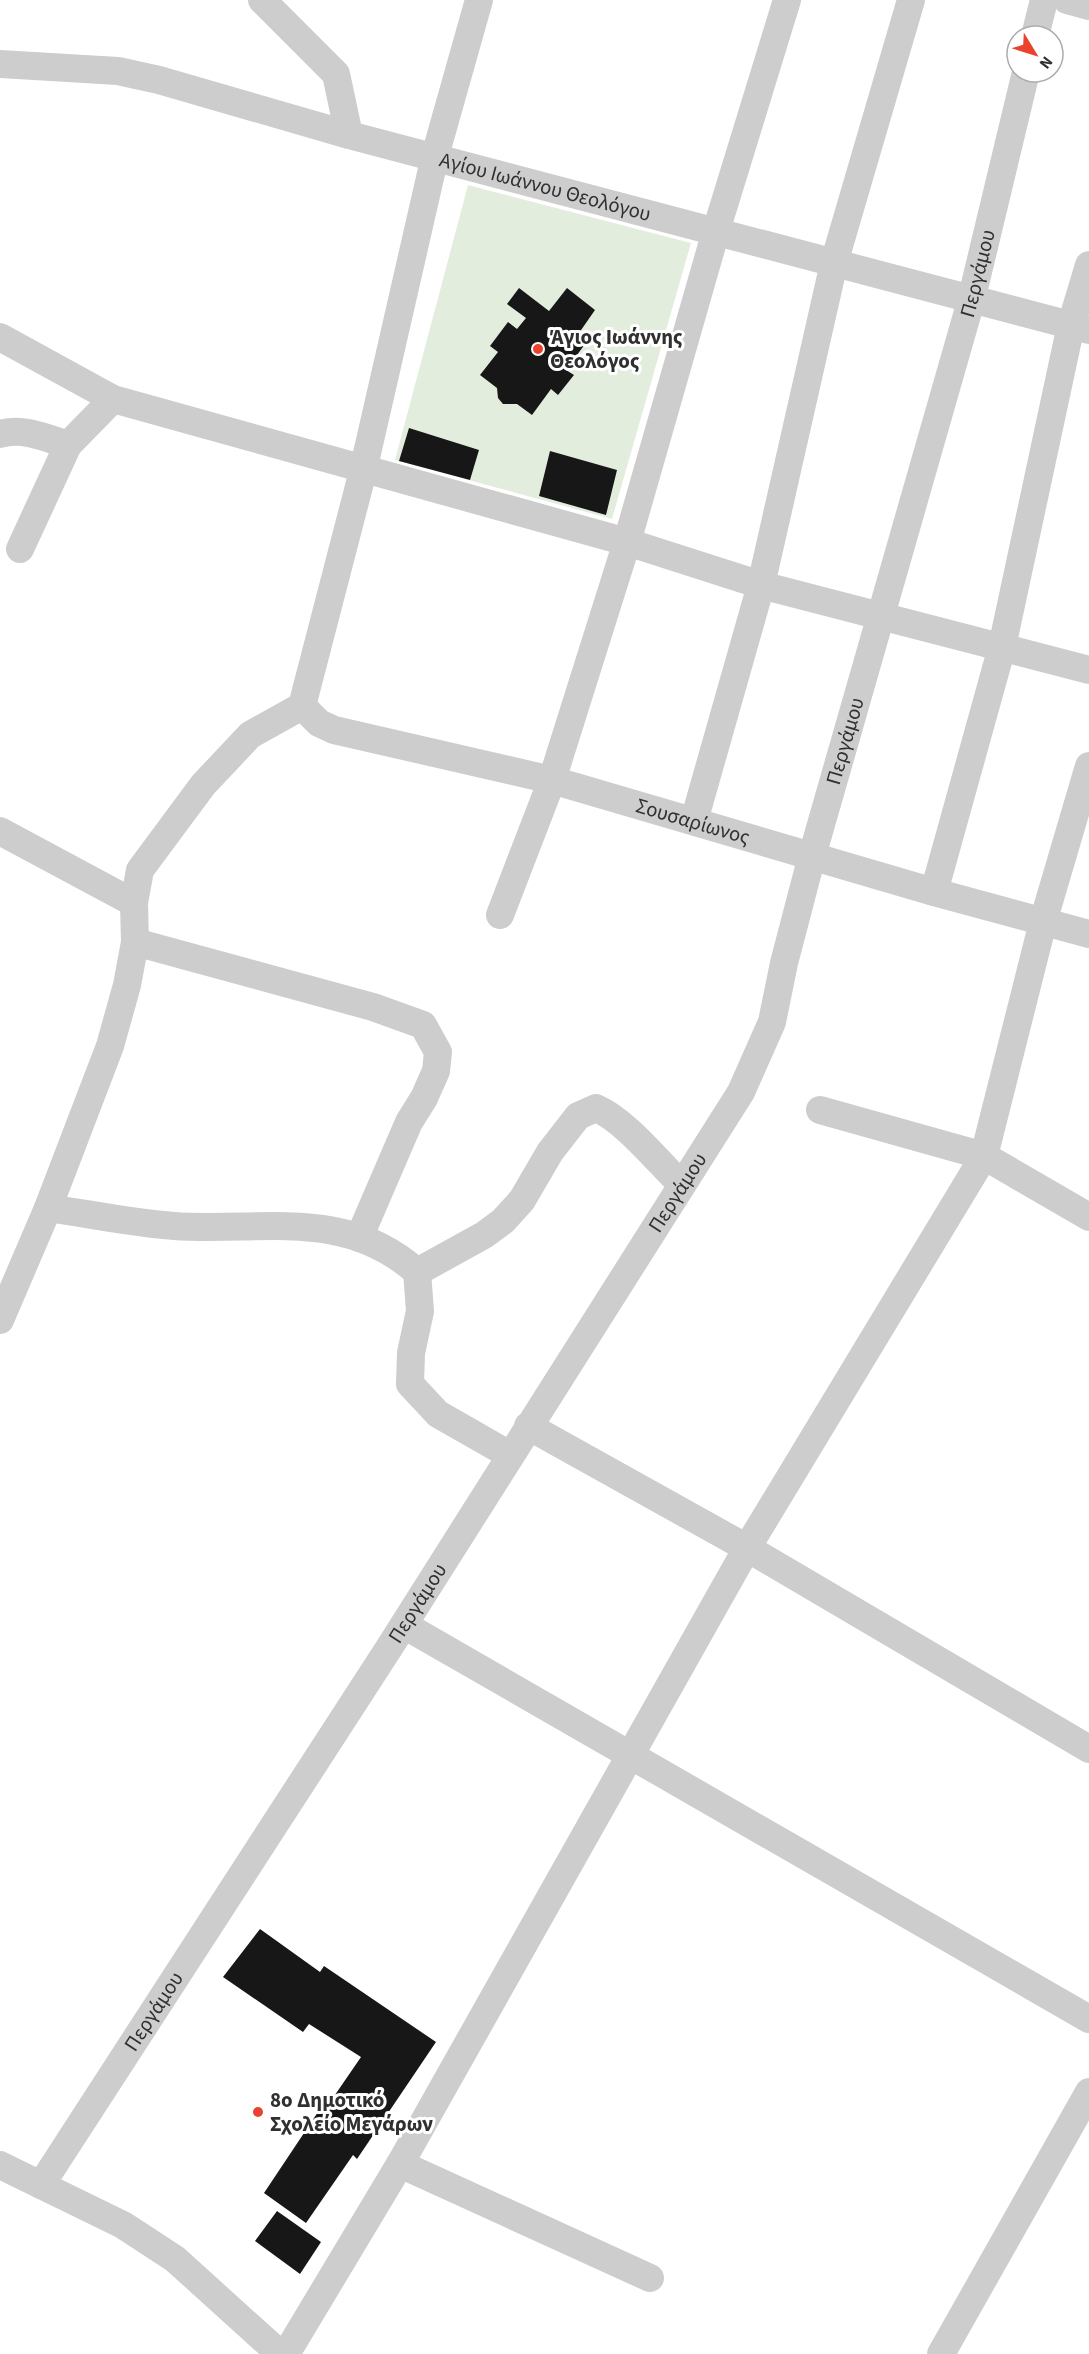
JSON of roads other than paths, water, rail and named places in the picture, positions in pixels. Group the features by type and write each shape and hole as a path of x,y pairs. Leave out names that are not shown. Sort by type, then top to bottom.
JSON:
{"street":[{"path":"262,0 336,74 349,135"},
{"path":"0,1320 48,1208 110,1046 127,985 135,942 134,903 140,870 203,785 250,735 302,706 363,471 435,156 479,0"},
{"path":"500,915 552,780 627,542 716,231 787,0"},
{"path":"693,821 761,585 834,263 911,0"},
{"path":"1038,24 1044,0"},
{"path":"1066,0 1089,6"},
{"name":"Αγίου Ιωάννου Θεολόγου","path":"0,64 118,71 159,80 349,135 1080,328"},
{"name":"Περγάμου","path":"41,2185 404,1625 741,1092 772,1022 784,963 812,856 971,301 1023,84"},
{"path":"934,892 1002,647 1080,328 1089,265"},
{"path":"0,337 113,399 363,471 627,542 761,585 1089,670"},
{"path":"20,549 68,445 113,399"},
{"path":"0,434 8,432 33,434 68,445"},
{"name":"Σουσαρίωνος","path":"302,706 319,723 334,730 552,780 934,892 1089,934"},
{"path":"286,2354 400,2164 628,1754 747,1548 984,1156 1043,922 1089,766"},
{"path":"0,831 134,903"},
{"path":"135,942 374,1007 423,1025 438,1052 436,1071 424,1098 409,1122 359,1238"},
{"path":"417,1272 484,1235 503,1221 522,1200 550,1152 578,1116 596,1108 606,1112 682,1185"},
{"path":"820,1110 984,1156 1089,1217"},
{"path":"48,1208 174,1226 288,1224 346,1233 396,1253 417,1272 420,1311 411,1353 410,1384 438,1414 510,1455"},
{"path":"528,1426 747,1548 1089,1749"},
{"path":"404,1625 1089,2019"},
{"path":"941,2354 1089,2092"},
{"path":"400,2164 650,2278"},
{"path":"0,2165 123,2225 175,2259 280,2354"}],"place":[{"name":"Άγιος Ιωάννης Θεολόγος","path":"538,349"},
{"name":"8ο Δημοτικό Σχολείο Μεγάρων","path":"258,2112"}]}
